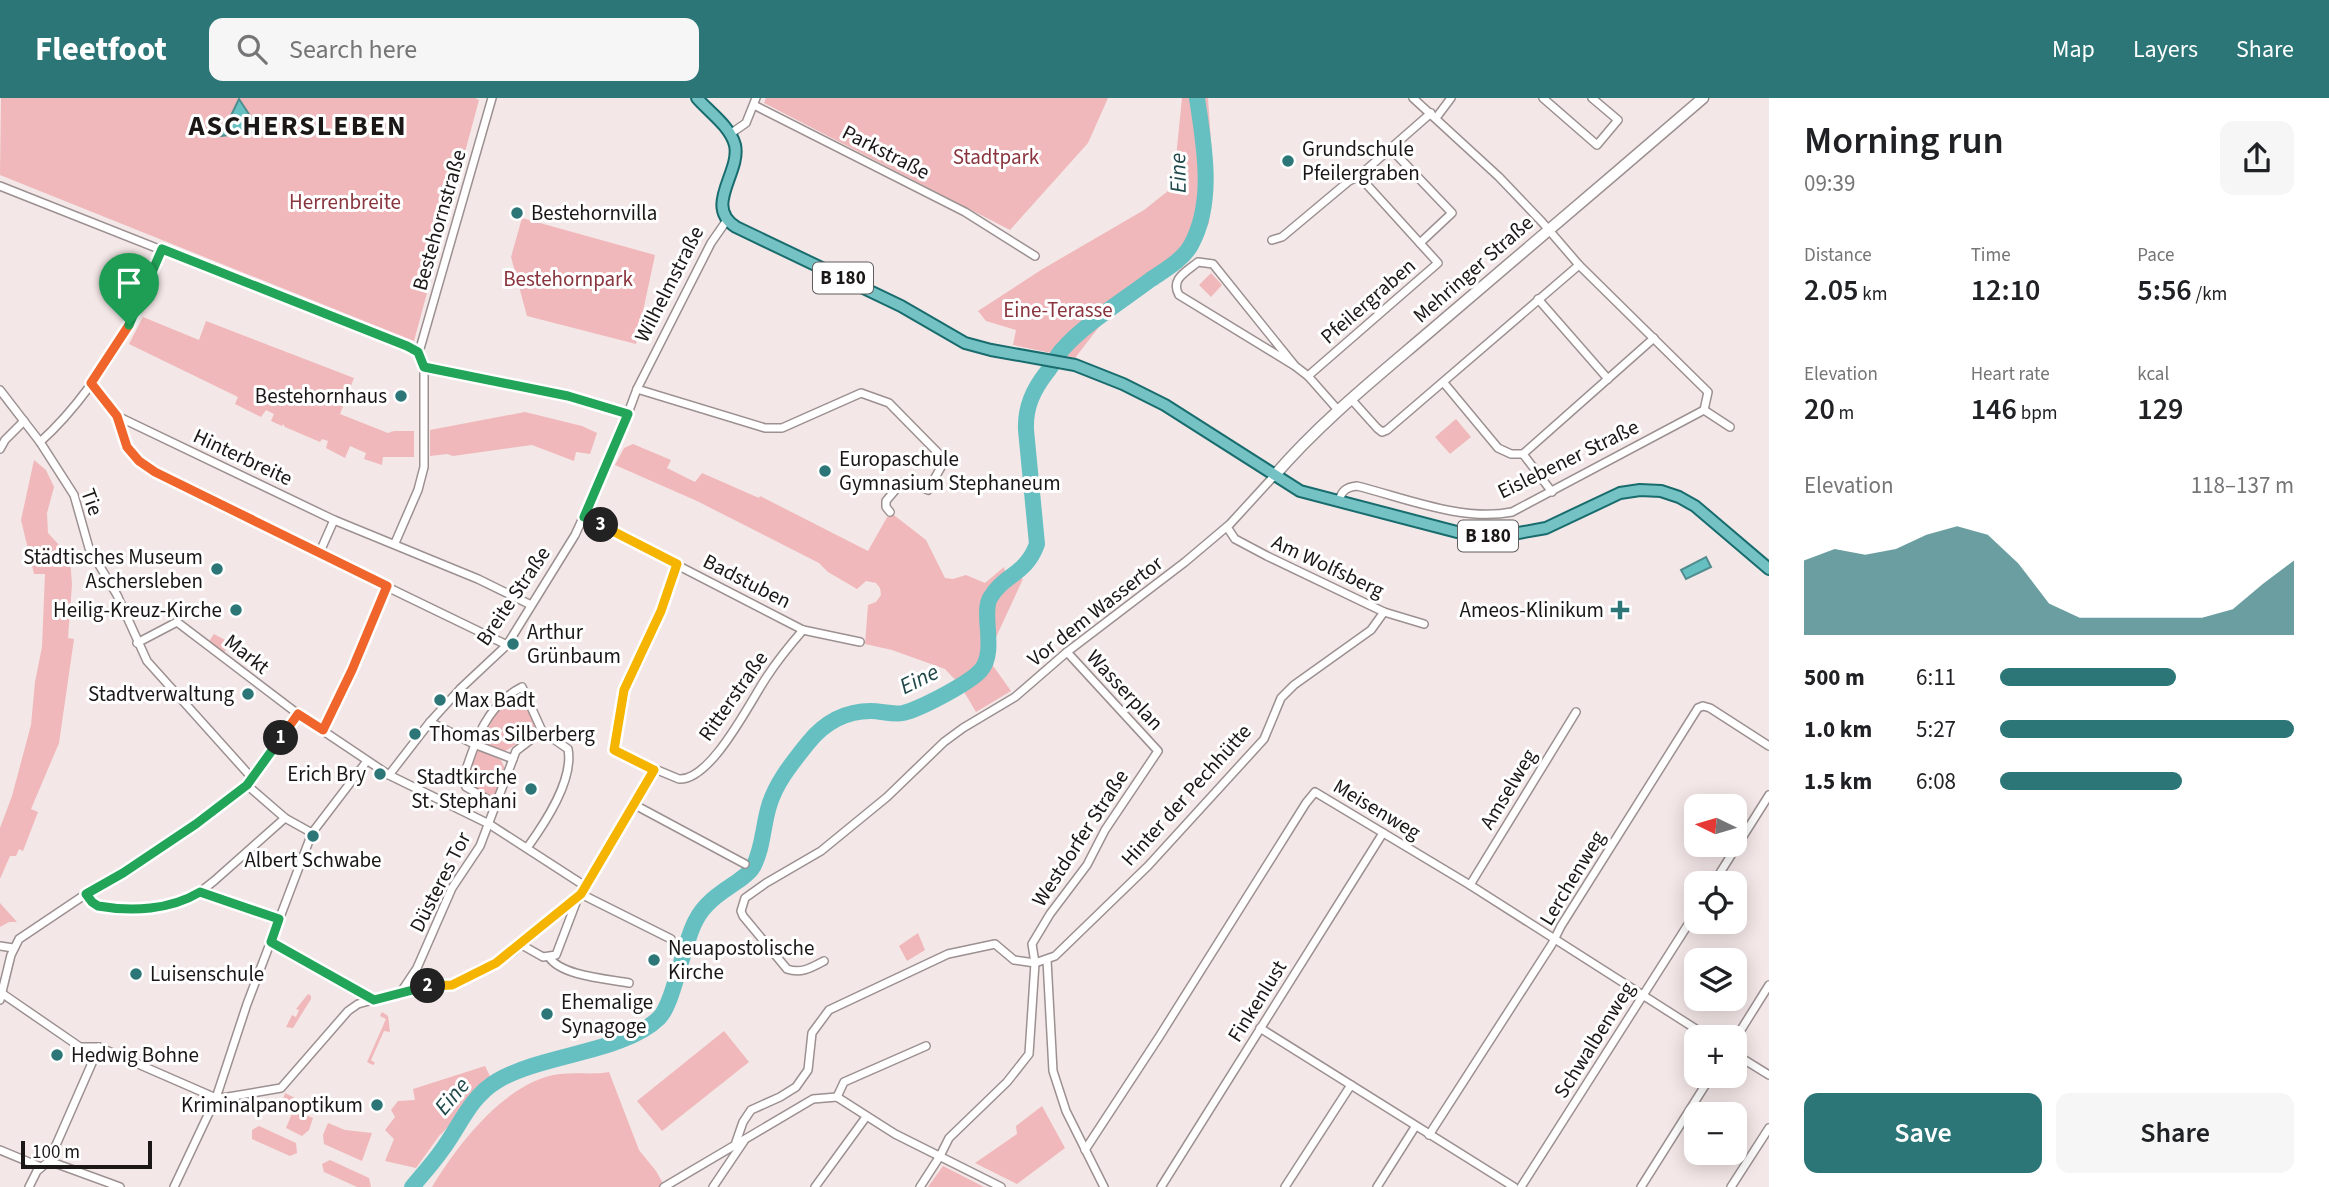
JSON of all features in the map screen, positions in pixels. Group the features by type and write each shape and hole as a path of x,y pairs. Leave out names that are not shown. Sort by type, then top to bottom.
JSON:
{"main road":[{"path":"697,98 730,134"},
{"name":"Mehringer Straße","path":"1274,476 1308,438 1351,399 1703,98"},
{"name":"Wilhelmstraße","path":"727,220 722,205 736,151 730,134"},
{"name":"B 180","path":"727,220 736,227 901,306 958,340 980,348 1070,364 1098,373 1154,399 1300,491 1457,532 1502,536 1546,528 1620,493 1653,490 1670,494 1695,506 1769,569"}],"street":[{"name":"Bestehornstraße","path":"418,352 492,98"},
{"path":"1413,98 1499,177 1579,265 1708,392 1704,410 1730,427"},
{"path":"1272,240 1282,237 1349,181 1359,176 1451,98"},
{"path":"1543,98 1597,145 1618,120 1592,98"},
{"path":"730,134 746,123 755,102"},
{"name":"Parkstraße","path":"755,102 965,212 1035,256"},
{"path":"1390,148 1452,213 1420,243"},
{"name":"Pfeilergraben","path":"1308,376 1437,262 1359,176"},
{"path":"0,186 418,352 424,367 424,467 418,490 395,543"},
{"name":"Wilhelmstraße","path":"614,451 637,389 714,237 727,220"},
{"path":"40,442 59,425 91,383 129,325 162,249"},
{"path":"1295,366 1213,264 1198,262 1176,281 1179,295 1295,366 1308,376 1338,411"},
{"path":"1351,399 1382,432 1387,430 1579,265"},
{"path":"1538,299 1608,379"},
{"path":"1444,383 1498,448 1511,454 1523,454 1654,338"},
{"path":"424,367 568,396 628,414"},
{"name":"Hinterbreite","path":"91,383 117,416 334,520 395,543 531,605"},
{"path":"637,389 736,421 776,429 861,393 889,403 945,460 928,489 902,482 886,501 890,512"},
{"name":"Tie","path":"0,390 40,442 74,495 89,548 117,595 137,643 155,671 252,778"},
{"name":"Eislebener Straße","path":"1339,502 1343,491 1357,486 1458,512 1485,515 1512,512 1704,410"},
{"path":"117,416 127,447 144,465 507,645"},
{"path":"0,449 23,421"},
{"name":"Breite Straße","path":"389,775 430,722 460,689 507,645 584,517 614,451"},
{"path":"1523,454 1552,492"},
{"name":"Vor dem Wassertor","path":"824,961 806,970 796,972 787,969 741,911 746,898 821,851 887,797 926,758 962,728 1015,697 1067,652 1177,569 1227,527 1274,476"},
{"name":"Badstuben","path":"584,517 803,630 860,642"},
{"path":"319,554 334,520"},
{"name":"Am Wolfsberg","path":"1227,527 1242,544 1384,612 1424,624"},
{"path":"520,944 535,954 549,957 556,955 580,895 654,770 614,750 624,690 661,611 677,564"},
{"path":"323,730 352,670 387,586"},
{"name":"Hinter der Pechhütte","path":"1035,963 1055,956 1191,821 1264,739 1281,698 1294,685 1371,630 1384,612"},
{"name":"Markt","path":"137,643 177,622 298,714 367,761 389,775 489,824 585,886"},
{"name":"Ritterstraße","path":"654,770 679,779 688,778 707,762 732,735 772,668 803,630"},
{"name":"Wasserplan","path":"1067,652 1158,751"},
{"path":"496,804 466,787 463,782 474,744 485,721 498,704 522,687 542,731 568,750 570,759 562,788 527,848"},
{"name":"Lerchenweg","path":"1429,1135 1698,708 1710,708 1769,746"},
{"name":"Amselweg","path":"1470,885 1576,712"},
{"path":"298,714 247,785 196,824 19,939 13,948 0,995 80,1047 99,1047 216,1098 281,1088 358,1004 426,986 452,985 496,963 580,895"},
{"path":"430,722 474,744 513,759 516,751 542,731"},
{"name":"Westdorfer Straße","path":"1035,963 1032,944 1087,865 1105,831 1158,751"},
{"name":"Düsteres Tor","path":"401,992 417,968 452,888 480,846 513,759"},
{"path":"174,1187 216,1098 247,1004 312,833 367,761"},
{"path":"247,785 285,818 312,833"},
{"name":"Meisenweg","path":"1085,1150 1315,792 1470,885 1690,1025"},
{"path":"1721,871 1769,795"},
{"path":"635,805 745,864"},
{"path":"86,894 98,906 152,908 176,903 200,892 285,818"},
{"name":"Finkenlust","path":"1161,1187 1383,833"},
{"path":"200,892 279,919"},
{"path":"580,895 671,939"},
{"name":"Schwalbenweg","path":"1521,1187 1684,931"},
{"path":"271,942 374,1000"},
{"path":"735,1145 743,1122 751,1110 796,1087 808,1070 812,1033 829,1010 948,954 995,944 1014,960 1035,963 1029,1054 1007,1082 949,1138 920,1187"},
{"path":"0,946 13,948"},
{"path":"549,957 552,963 564,970 629,984"},
{"path":"1047,960 1053,1071 1066,1111 1104,1187"},
{"path":"1744,1025 1769,985"},
{"path":"1260,1028 1514,1187"},
{"path":"837,1097 844,1082 926,1046"},
{"path":"29,1187 41,1167 49,1161 99,1047"},
{"path":"1747,1061 1769,1075"},
{"path":"1285,1187 1351,1085"},
{"path":"1641,1187 1703,1088"},
{"path":"664,1187 813,1099 837,1097 895,1134 1001,1187"},
{"path":"815,1187 866,1117"},
{"path":"1377,1187 1415,1127"},
{"path":"1731,1187 1769,1128"},
{"path":"713,1187 744,1141"},
{"path":"0,1150 41,1167"},
{"path":"49,1161 120,1187"}],"green space":[{"name":"Herrenbreite","path":"1,98 479,100 414,341 0,175"},
{"name":"Stadtpark","path":"766,98 1108,98 1088,143 1010,230 764,103"},
{"name":"Eine-Terasse","path":"1182,98 1208,98 1213,170 1209,223 1195,251 1142,284 1109,314 1075,358 1013,345 1016,330 986,321 978,311 1041,270 1144,210 1173,187"},
{"name":"Bestehornpark","path":"522,218 655,255 636,344 527,316 511,257"},
{"path":"1211,273 1222,285 1211,297 1199,285"},
{"path":"143,317 199,340 206,321 354,378 340,414 388,433 414,431 414,457 383,457 382,465 364,459 366,453 350,446 345,458 326,448 328,441 322,439 320,442 271,421 274,414 266,410 261,417 235,404 238,397 129,344"},
{"path":"525,412 582,426 597,433 590,454 576,452 574,461 532,445 453,456 430,456 430,430"},
{"path":"1456,419 1471,437 1450,454 1435,437"},
{"path":"633,444 671,460 667,468 695,482 702,473 759,498 760,496 868,551 890,512 926,540 945,578 953,579 966,575 985,583 1004,567 1005,572 1023,579 991,648 989,660 1011,691 976,712 960,685 945,669 892,650 865,644 868,605 876,602 881,595 876,583 866,581 857,589 828,572 819,563 697,501 615,465 624,448"},
{"path":"34,460 46,470 54,487 47,513 48,533 70,557 72,585 68,638 74,639 59,743 31,809 38,812 23,851 19,849 16,856 10,856 0,879 0,828 12,796 31,725 42,647 45,574 34,574 21,520"},
{"path":"214,634 229,642 223,655 207,644"},
{"path":"520,690 537,727 528,737 505,751 479,742 495,710"},
{"path":"479,750 501,760 506,771 496,799 468,785 466,779 475,751"},
{"path":"0,903 17,922 9,922 0,927"},
{"path":"918,933 925,950 907,961 899,946"},
{"path":"308,994 311,999 293,1028 286,1027 292,1015 296,1017 299,1010 296,1009"},
{"path":"382,1012 388,1016 390,1032 384,1031 371,1060 375,1063 373,1065 367,1062 386,1019 380,1016"},
{"path":"724,1031 749,1062 662,1131 637,1101"},
{"path":"485,1066 493,1082 439,1136 416,1168 385,1161 394,1139 385,1130 395,1117 391,1110 398,1101 415,1100 413,1089"},
{"path":"609,1072 639,1150 665,1187 432,1187 470,1134 503,1101 521,1088 560,1074"},
{"path":"285,1093 297,1099 294,1111 313,1118 309,1130 302,1136 286,1128 293,1111 281,1107"},
{"path":"1042,1106 1065,1148 1017,1184 975,1163 1017,1134 1016,1126"},
{"path":"328,1123 345,1130 372,1133 362,1161 324,1144 323,1135"},
{"path":"259,1126 296,1143 297,1153 290,1156 252,1139 252,1130"},
{"path":"330,1160 369,1178 371,1187 357,1187 324,1172 322,1164"},
{"path":"943,1166 984,1187 928,1187"}],"water":[{"path":"239,99 260,131 221,136"},
{"path":"1706,557 1711,567 1686,579 1681,570"}],"waterway":[{"name":"Eine","path":"412,1187 439,1155 472,1104 497,1081 536,1065 625,1039 644,1030 659,1018 669,1000 696,920 709,903 752,869 759,853 772,797 797,757 821,730 852,713 911,711 956,688 981,670 988,653 987,613 990,598 1027,562 1037,544 1026,430 1031,399 1058,355 1070,341 1104,313 1172,265 1191,245 1203,210 1206,173 1197,98"}],"place":[{"name":"Grundschule Pfeilergraben","path":"1288,161"},
{"name":"Bestehornvilla","path":"517,213"},
{"name":"Bestehornhaus","path":"401,396"},
{"name":"Europaschule Gymnasium Stephaneum","path":"825,471"},
{"name":"Städtisches Museum Aschersleben","path":"217,569"},
{"name":"Heilig-Kreuz-Kirche","path":"236,610"},
{"name":"Ameos-Klinikum","path":"1620,610"},
{"name":"Arthur Grünbaum","path":"513,644"},
{"name":"Stadtverwaltung","path":"248,694"},
{"name":"Max Badt","path":"440,700"},
{"name":"Thomas Silberberg","path":"415,734"},
{"name":"Erich Bry","path":"380,774"},
{"name":"Stadtkirche St. Stephani","path":"531,789"},
{"name":"Albert Schwabe","path":"313,836"},
{"name":"Neuapostolische Kirche","path":"654,960"},
{"name":"Luisenschule","path":"136,974"},
{"name":"Ehemalige Synagoge","path":"547,1014"},
{"name":"Hedwig Bohne","path":"57,1055"},
{"name":"Kriminalpanoptikum","path":"377,1105"}],"district":[{"name":"ASCHERSLEBEN","path":"298,126"}],"route":[{"path":"162,249 407,346 418,352 424,367 568,396 628,414 584,517 677,564 661,611 627,681 614,750 654,770 581,894 496,963 452,985 426,986 374,1000 271,942 279,919 200,892 176,903 152,908 98,906 86,894 123,873 196,824 247,785 298,714 323,730 352,670 387,586 155,472 139,461 127,447 117,416 91,383 129,325 162,249"}]}
